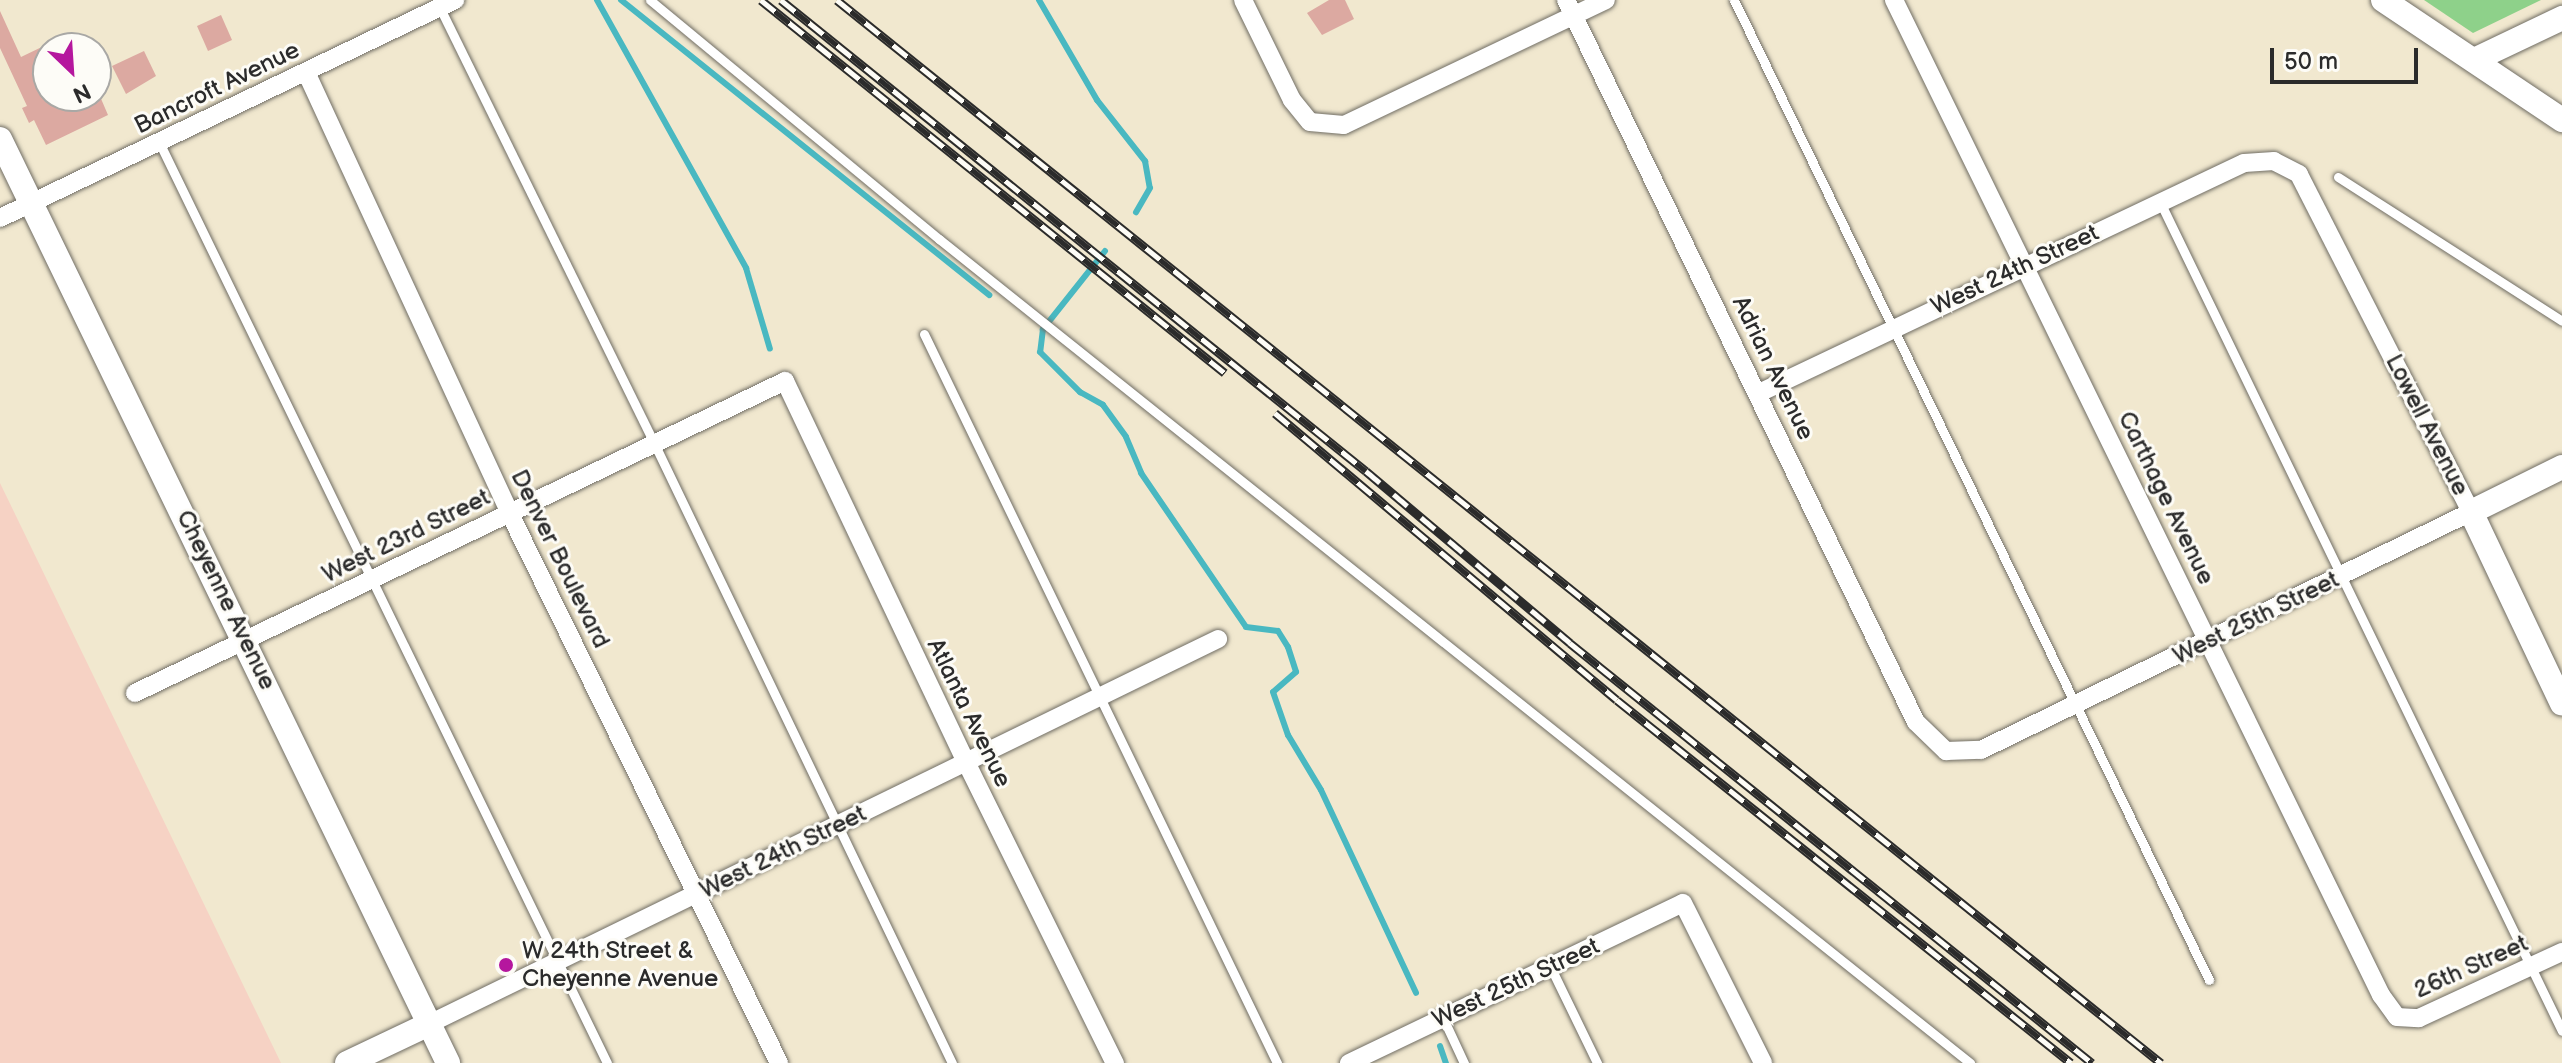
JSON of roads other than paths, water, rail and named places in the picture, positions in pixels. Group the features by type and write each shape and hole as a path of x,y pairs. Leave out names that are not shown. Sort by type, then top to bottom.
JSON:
{"street":[{"path":"1243,0 1292,100 1310,122 1344,125 1570,8 1606,0"},
{"name":"Carthage Avenue","path":"1894,0 2381,995 2397,1017"},
{"path":"2383,0 2562,120"},
{"name":"Bancroft Avenue","path":"0,218 448,4"},
{"name":"Adrian Avenue","path":"1570,8 1916,722 1946,751"},
{"path":"2474,60 2562,18"},
{"name":"Denver Boulevard","path":"306,72 509,512 779,1063"},
{"name":"Cheyenne Avenue","path":"0,139 448,1063"},
{"name":"West 24th Street","path":"1759,393 2244,163 2274,161"},
{"name":"Lowell Avenue","path":"2274,161 2299,174 2471,512 2562,704"},
{"name":"West 23rd Street","path":"135,693 785,381"},
{"name":"Atlanta Avenue","path":"785,381 967,764 1115,1063"},
{"name":"West 25th Street","path":"1946,751 1981,750 2562,467"},
{"name":"West 24th Street","path":"347,1063 967,764 1218,639"},
{"name":"West 25th Street","path":"1349,1063 1683,903 1763,1063"},
{"name":"26th Street","path":"2397,1017 2419,1018 2562,952"}],"lane":[{"path":"650,0 1970,1063"},
{"path":"1734,0 2209,980"},
{"path":"448,4 836,826 952,1063"},
{"path":"159,142 607,1063"},
{"path":"2338,177 2562,321"},
{"path":"2160,202 2562,1031"},
{"path":"924,334 1277,1063"},
{"path":"1550,966 1597,1063"},
{"path":"1443,1018 1464,1063"}],"waterway":[{"path":"597,0 746,268 770,349"},
{"path":"621,0 989,295"},
{"path":"1039,0 1097,100 1145,161 1150,188 1136,212"},
{"path":"1105,251 1043,329 1040,352 1080,392 1103,405 1126,437 1141,473 1246,627 1278,631 1288,647 1296,672 1273,692 1288,735 1321,790 1416,993"},
{"path":"1440,1046 1446,1063"}],"railway":[{"path":"761,0 1225,373"},
{"path":"781,0 1366,471 1570,643 2092,1063"},
{"path":"837,0 2161,1063"},
{"path":"1275,413 1617,700 2071,1063"}],"place":[{"name":"W 24th Street & Cheyenne Avenue","path":"506,965"}]}
